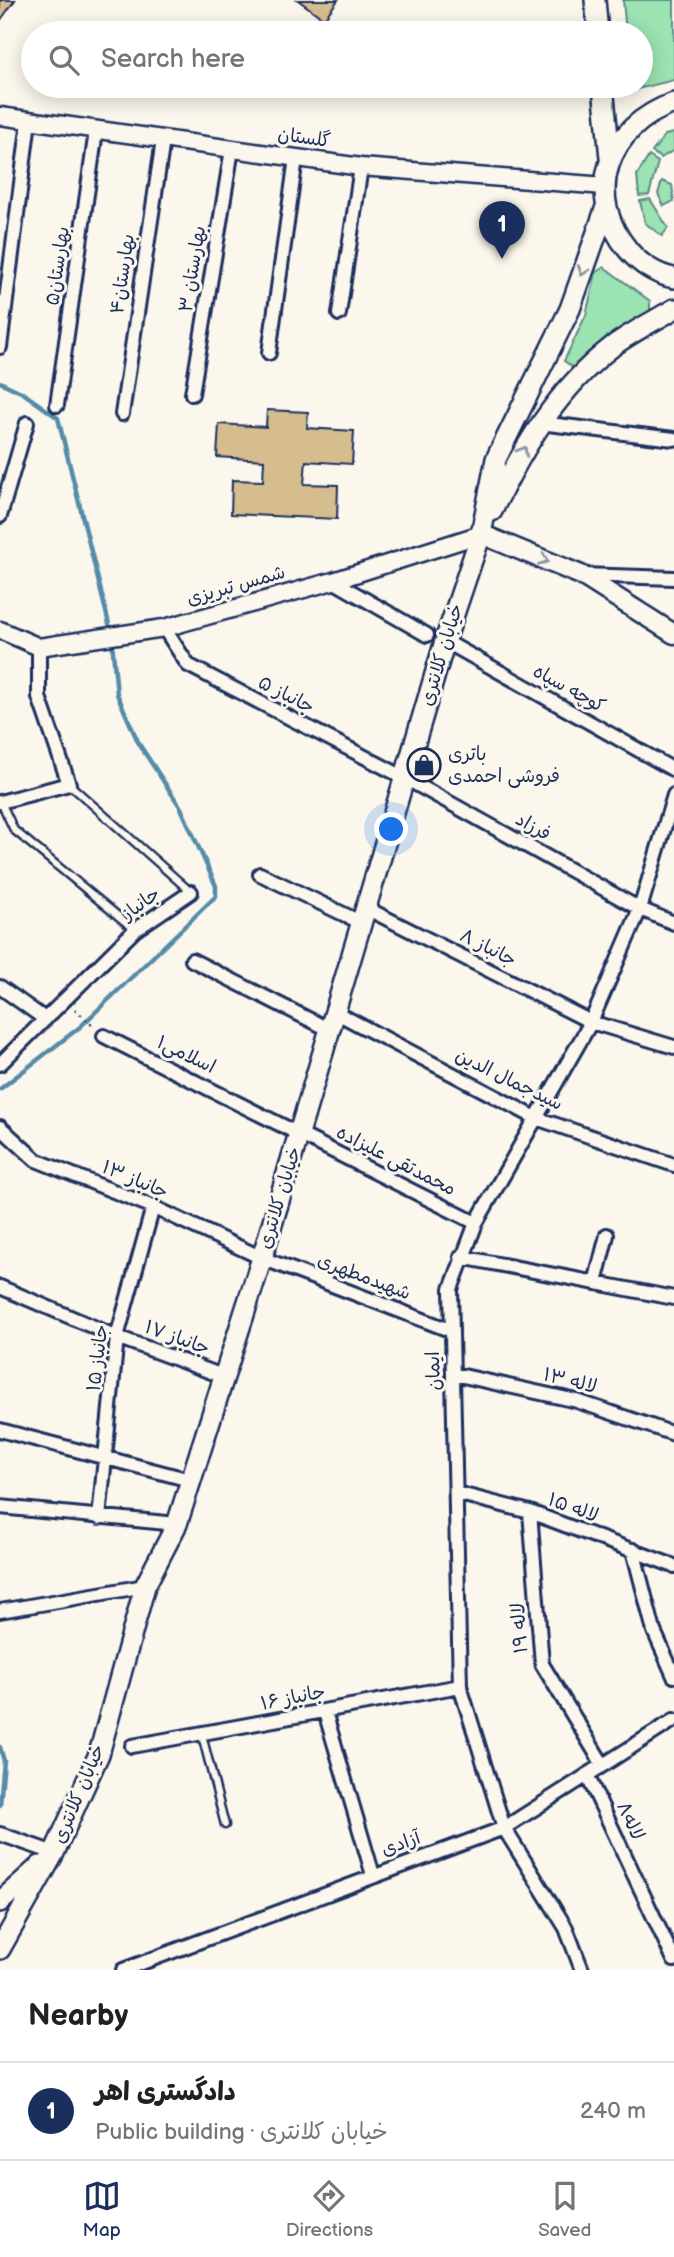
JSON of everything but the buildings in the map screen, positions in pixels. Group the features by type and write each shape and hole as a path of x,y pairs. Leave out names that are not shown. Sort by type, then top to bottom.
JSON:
{"main road":[{"path":"595,0 597,21"},
{"path":"604,98 610,158 605,186 606,207 617,237 638,261 674,278"},
{"path":"610,158 626,130 651,111 674,103"},
{"name":"خیابان کلانتری","path":"481,534 496,459 570,309 606,207"},
{"name":"خیابان کلانتری","path":"0,1949 54,1853 99,1754 145,1586 177,1524 262,1258 407,779 436,638 481,534 540,423 556,401 613,346 674,309"},
{"path":"481,534 581,575 674,634"},
{"name":"خیابان کلانتری","path":"0,1902 54,1853"}],"street":[{"name":"گلستان","path":"0,116 361,167 605,186"},
{"path":"0,347 29,121"},
{"name":"بهارستان۵","path":"57,405 96,131"},
{"name":"بهارستان۴","path":"122,414 163,140"},
{"name":"بهارستان ۳","path":"192,394 232,149"},
{"path":"269,353 296,158"},
{"path":"339,314 361,167"},
{"path":"0,516 27,423"},
{"path":"540,423 674,439"},
{"name":"شمس تبریزی","path":"39,647 164,628 333,581 481,534"},
{"path":"581,575 674,578"},
{"name":"کوچه سپاه","path":"333,581 674,770"},
{"name":"جانباز ۵","path":"164,628 188,665 407,779"},
{"path":"0,630 39,647 39,697 69,784 0,802"},
{"name":"فرزاد","path":"407,779 640,909 674,923"},
{"name":"ایمان","path":"582,1970 566,1928 504,1828 460,1686 451,1289 476,1223 591,1021 640,909 669,820 674,794"},
{"name":"جانباز ۸","path":"260,874 364,915 591,1021 674,1047"},
{"name":"جانباز","path":"0,1064 135,930 191,892"},
{"name":"سیدجمال الدین","path":"192,960 333,1021 536,1118 674,1165"},
{"path":"0,987 45,1019"},
{"name":"اسلامی۱","path":"104,1035 299,1133"},
{"name":"جانباز ۱۳","path":"0,1128 36,1160 153,1207 262,1258"},
{"name":"محمدتقی علیزاده","path":"299,1133 476,1223"},
{"name":"جانباز ۱۵","path":"99,1518 117,1336 153,1207"},
{"path":"594,1283 607,1235"},
{"path":"461,1257 674,1298"},
{"name":"شهیدمطهری","path":"262,1258 452,1331"},
{"name":"جانباز ۱۷","path":"0,1287 225,1377"},
{"name":"لاله ۱۳","path":"454,1374 577,1401 674,1434"},
{"path":"0,1430 190,1480"},
{"name":"لاله ۱۵","path":"456,1493 530,1513 674,1566"},
{"path":"0,1507 177,1524"},
{"name":"لاله ۱۹","path":"530,1513 542,1664 603,1765"},
{"path":"633,1550 654,1631 674,1676"},
{"path":"0,1611 145,1586"},
{"name":"جانباز ۱۶","path":"131,1746 460,1686"},
{"path":"325,1712 373,1875"},
{"name":"آزادی","path":"123,1970 504,1828 674,1720"},
{"name":"لاله۸","path":"587,1775 674,1960"},
{"path":"0,1834 54,1853"}],"lane":[{"name":"جانباز","path":"69,784 191,892"},
{"path":"0,802 14,830 135,930"},
{"path":"202,1735 225,1825"}],"path":[{"path":"65,999 104,1035"}],"green space":[{"path":"623,0 674,0 674,80 653,85 653,21 625,21"},
{"path":"674,133 674,150 661,158 652,152 665,135"},
{"path":"649,156 658,162 649,195 639,196 637,175"},
{"path":"662,181 672,185 674,201 664,206 658,194"},
{"path":"650,199 668,228 662,236 645,223 640,201"},
{"path":"604,267 650,301 650,315 614,334 575,369 564,361 586,315 596,273"}],"waterway":[{"path":"0,382 23,393 58,418 111,632"},
{"path":"0,1089 80,1027 216,896 216,886 181,808 139,744 117,694 112,641"},
{"path":"0,1747 4,1761 0,1805"}],"place":[{"name":"دادگستری اهر","path":"502,259"},
{"name":"باتری فروشی احمدی","path":"424,765"}]}
